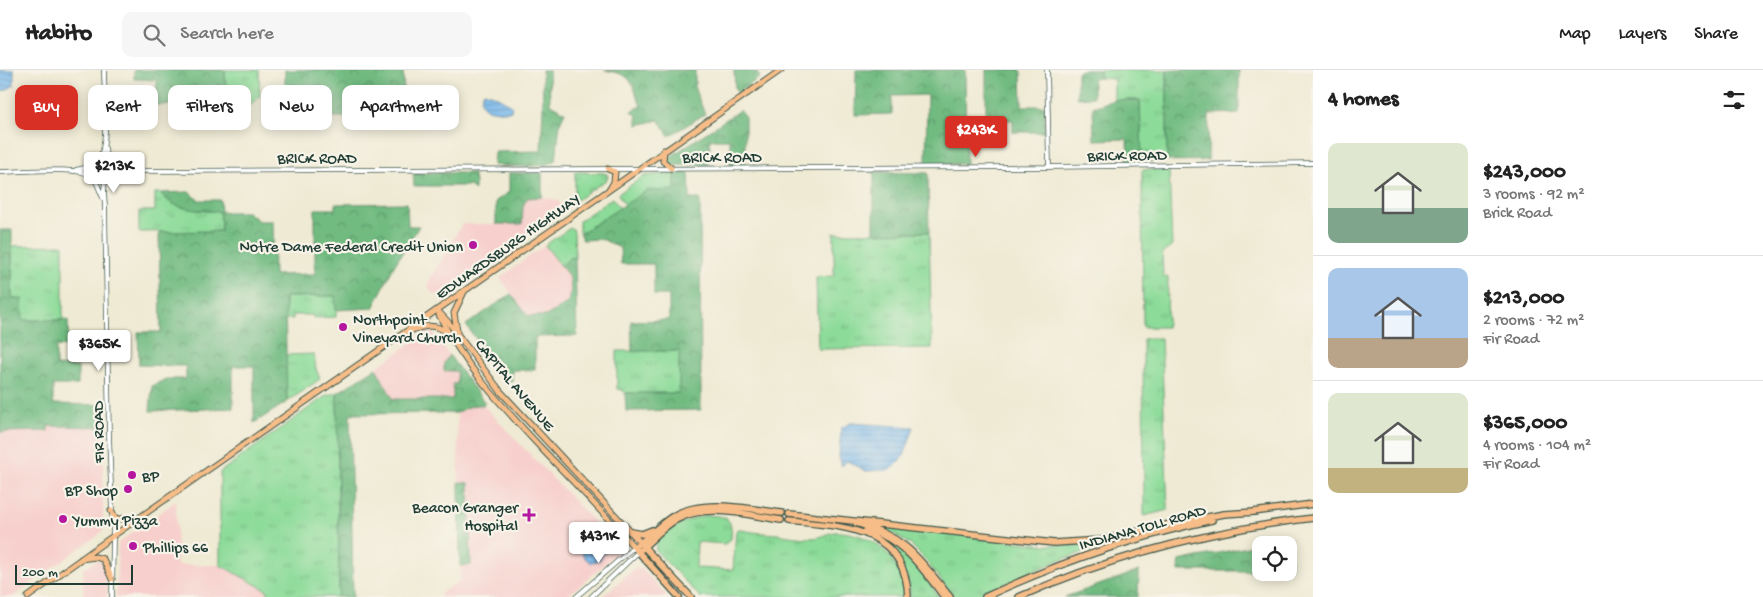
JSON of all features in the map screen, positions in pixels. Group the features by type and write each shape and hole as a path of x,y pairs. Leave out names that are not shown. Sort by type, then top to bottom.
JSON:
{"highway":[{"name":"INDIANA TOLL ROAD","path":"985,597 1053,568 1132,540 1191,525 1255,512 1313,504"},
{"path":"636,550 674,522 695,513 716,511 782,516 717,506 688,509 676,514 661,525 642,545"},
{"path":"944,597 923,568 906,551 888,539 870,531 789,517 856,520 1035,542 1071,543 1102,540 1170,524 1215,516 1255,512"},
{"name":"INDIANA TOLL ROAD","path":"1020,597 1091,569 1155,549 1223,532 1313,518"},
{"path":"844,520 876,529 899,540 920,559 950,597"},
{"path":"630,532 642,534 661,525"},
{"path":"849,528 872,536 890,550 904,572 908,585 908,597"},
{"name":"CAPITAL AVENUE","path":"642,545 691,597"},
{"name":"CAPITAL AVENUE","path":"636,550 679,597"}],"main road":[{"name":"EDWARDSBURG HIGHWAY","path":"28,597 112,536 780,70"},
{"path":"664,150 663,161 671,168"},
{"path":"608,169 613,170 616,176 610,189"},
{"path":"456,338 454,313 464,290"},
{"name":"CAPITAL AVENUE","path":"437,310 456,338 477,375 495,398 636,550"},
{"path":"400,335 421,328 436,326 456,338"},
{"name":"CAPITAL AVENUE","path":"456,338 501,392 642,545"},
{"path":"111,511 114,518 119,520 138,518"},
{"path":"80,559 95,557 103,559 112,579"}],"street":[{"path":"0,172 71,171 84,172 100,180 106,178 108,172 104,144 104,70"},
{"path":"1047,70 1049,167"},
{"path":"94,177 92,171 102,157 104,144"},
{"name":"BRICK ROAD","path":"107,167 115,170 131,171 1049,167 1313,163"},
{"path":"71,171 102,164 107,167"},
{"name":"BRICK ROAD","path":"106,178 131,171"},
{"name":"FIR ROAD","path":"94,177 106,207"},
{"name":"FIR ROAD","path":"106,178 104,191 106,207 112,597"},
{"path":"576,597 636,550"},
{"path":"591,597 636,550"}],"shaded area":[{"path":"542,197 557,200 564,208 439,295 432,293 428,286 429,281 462,224 521,224 523,206 527,198"},
{"path":"545,245 570,278 571,294 567,303 546,316 528,316 500,278"},
{"path":"425,333 433,333 449,355 444,363 457,371 457,384 453,384 453,399 393,399 376,368"},
{"name":"Beacon Granger Hospital","path":"476,404 483,405 619,548 618,553 566,597 440,597 442,592 461,580 460,566 471,565 469,483 459,482 457,413"},
{"path":"48,426 103,427 103,530 12,597 0,597 0,432 47,431"},
{"path":"176,501 177,565 220,565 268,591 268,597 116,597 118,543"},
{"path":"97,560 102,562 106,574 107,597 83,597 83,569"},
{"path":"635,568 642,569 668,597 602,597"}],"green space":[{"path":"134,70 225,70 226,85 168,85 168,105 158,105 157,80 134,79"},
{"path":"225,70 259,70 260,96 251,105 251,85 226,85"},
{"path":"285,70 403,70 404,85 342,85 342,117 332,117 332,85 285,85"},
{"path":"542,70 549,70 550,104 565,112 560,123 556,160 551,163 535,166 493,165 494,152 541,151"},
{"path":"604,70 695,70 695,90 705,114 669,136 659,120 637,125 637,116 632,111 641,106 630,80 621,74"},
{"path":"734,70 755,70 760,77 738,93 735,88"},
{"path":"856,70 965,70 966,164 926,164 927,95 892,96 892,114 855,115"},
{"path":"986,70 1021,70 1022,106 1045,106 1044,132 1013,132 1013,120 986,120"},
{"path":"1082,70 1100,70 1100,78 1093,79 1093,97 1077,98 1077,72"},
{"path":"1100,70 1167,70 1167,161 1142,162 1140,100 1114,100 1114,79 1100,78"},
{"path":"1167,70 1239,70 1239,113 1209,114 1208,160 1167,161"},
{"path":"1114,100 1140,100 1142,162 1128,163 1127,139 1094,140 1093,107"},
{"path":"740,110 745,117 745,165 730,165 730,139 710,139 709,165 671,165 668,163 667,159"},
{"path":"1169,169 1172,247 1162,253 1163,277 1168,277 1167,327 1143,327 1142,170"},
{"path":"575,172 604,173 608,177 575,201"},
{"path":"874,172 928,173 929,232 874,233"},
{"path":"413,173 473,173 475,190 470,186 414,186"},
{"path":"509,173 542,173 542,197 527,198 523,206 522,224 496,224 496,201 509,192"},
{"path":"675,173 675,191 646,192 625,205 618,194 644,176"},
{"path":"675,173 689,173 690,199 700,199 701,410 626,411 625,393 679,393 679,351 632,351 631,321 669,320 669,295 654,295 654,264 621,264 620,248 602,239 582,240 581,233 646,191 675,190"},
{"path":"189,192 199,200 220,200 221,212 247,212 259,221 273,221 274,275 315,274 315,209 335,209 335,204 407,203 408,226 419,226 394,266 373,308 336,310 335,296 285,297 287,402 254,423 254,366 233,366 233,408 150,411 152,386 166,379 186,379 186,366 139,365 138,332 161,332 159,232 221,231 220,212 179,206 166,199 161,193"},
{"path":"155,193 161,193 166,199 179,206 220,212 221,231 139,232 139,211 155,211"},
{"path":"612,198 620,208 579,233 579,221"},
{"path":"570,228 573,229 574,233 575,257 570,258 561,266 545,245"},
{"path":"0,230 12,230 12,298 22,299 22,320 68,320 69,347 56,346 56,366 78,367 78,385 53,385 53,404 104,405 103,427 48,426 48,431 0,432"},
{"path":"929,232 932,348 818,349 816,277 834,276 834,233"},
{"path":"63,245 63,320 22,320 12,299 12,246"},
{"path":"575,257 577,336 535,337 535,370 512,370 512,381 506,381 466,325 511,294 528,316 546,316 567,303 571,294 570,278 561,266 570,258"},
{"path":"336,296 336,317 313,318 313,315 293,315 293,319 285,319 285,297"},
{"path":"1161,338 1168,510 1144,516 1143,339"},
{"path":"617,351 680,351 679,393 625,393 617,389"},
{"path":"314,354 316,369 320,379 287,402 286,355"},
{"path":"449,355 485,403 483,405 473,406 457,413 350,414 353,597 337,597 339,591 337,393 376,368 393,399 453,399 453,384 457,384 457,371 444,371 444,363"},
{"path":"337,393 339,591 337,597 268,597 268,591 220,565 220,472 327,395"},
{"path":"459,482 469,483 471,565 460,566"},
{"path":"707,515 724,517 730,522 731,539 725,544 697,542 696,568 733,570 736,531 739,529 808,538 815,538 834,532 851,533 874,543 893,560 903,584 904,597 700,597 656,551 656,544 660,537 674,527 683,522"},
{"path":"879,525 1044,545 1078,545 1134,536 1057,561 976,597 954,597 911,545"},
{"path":"886,543 901,551 908,558 939,597 910,597 909,583"},
{"path":"1252,546 1252,571 1179,571 1179,561"},
{"path":"1139,571 1138,597 1065,597"}],"water":[{"path":"0,70 14,70 14,85 7,90 0,91"},
{"path":"484,92 510,104 512,106 511,111 500,111 484,107 481,98"},
{"path":"851,423 914,427 904,456 890,470 866,471 847,461 842,466 839,457 841,428"},
{"path":"591,537 600,543 605,552 599,560 591,563 584,557 577,543 582,538"}],"place":[{"name":"Notre Dame Federal Credit Union","path":"473,245"},
{"name":"Northpoint Vineyard Church","path":"343,327"},
{"name":"BP","path":"132,475"},
{"name":"BP Shop","path":"128,489"},
{"name":"Beacon Granger Hospital","path":"529,515"},
{"name":"Yummy Pizza","path":"63,519"},
{"name":"Phillips 66","path":"133,546"}]}
